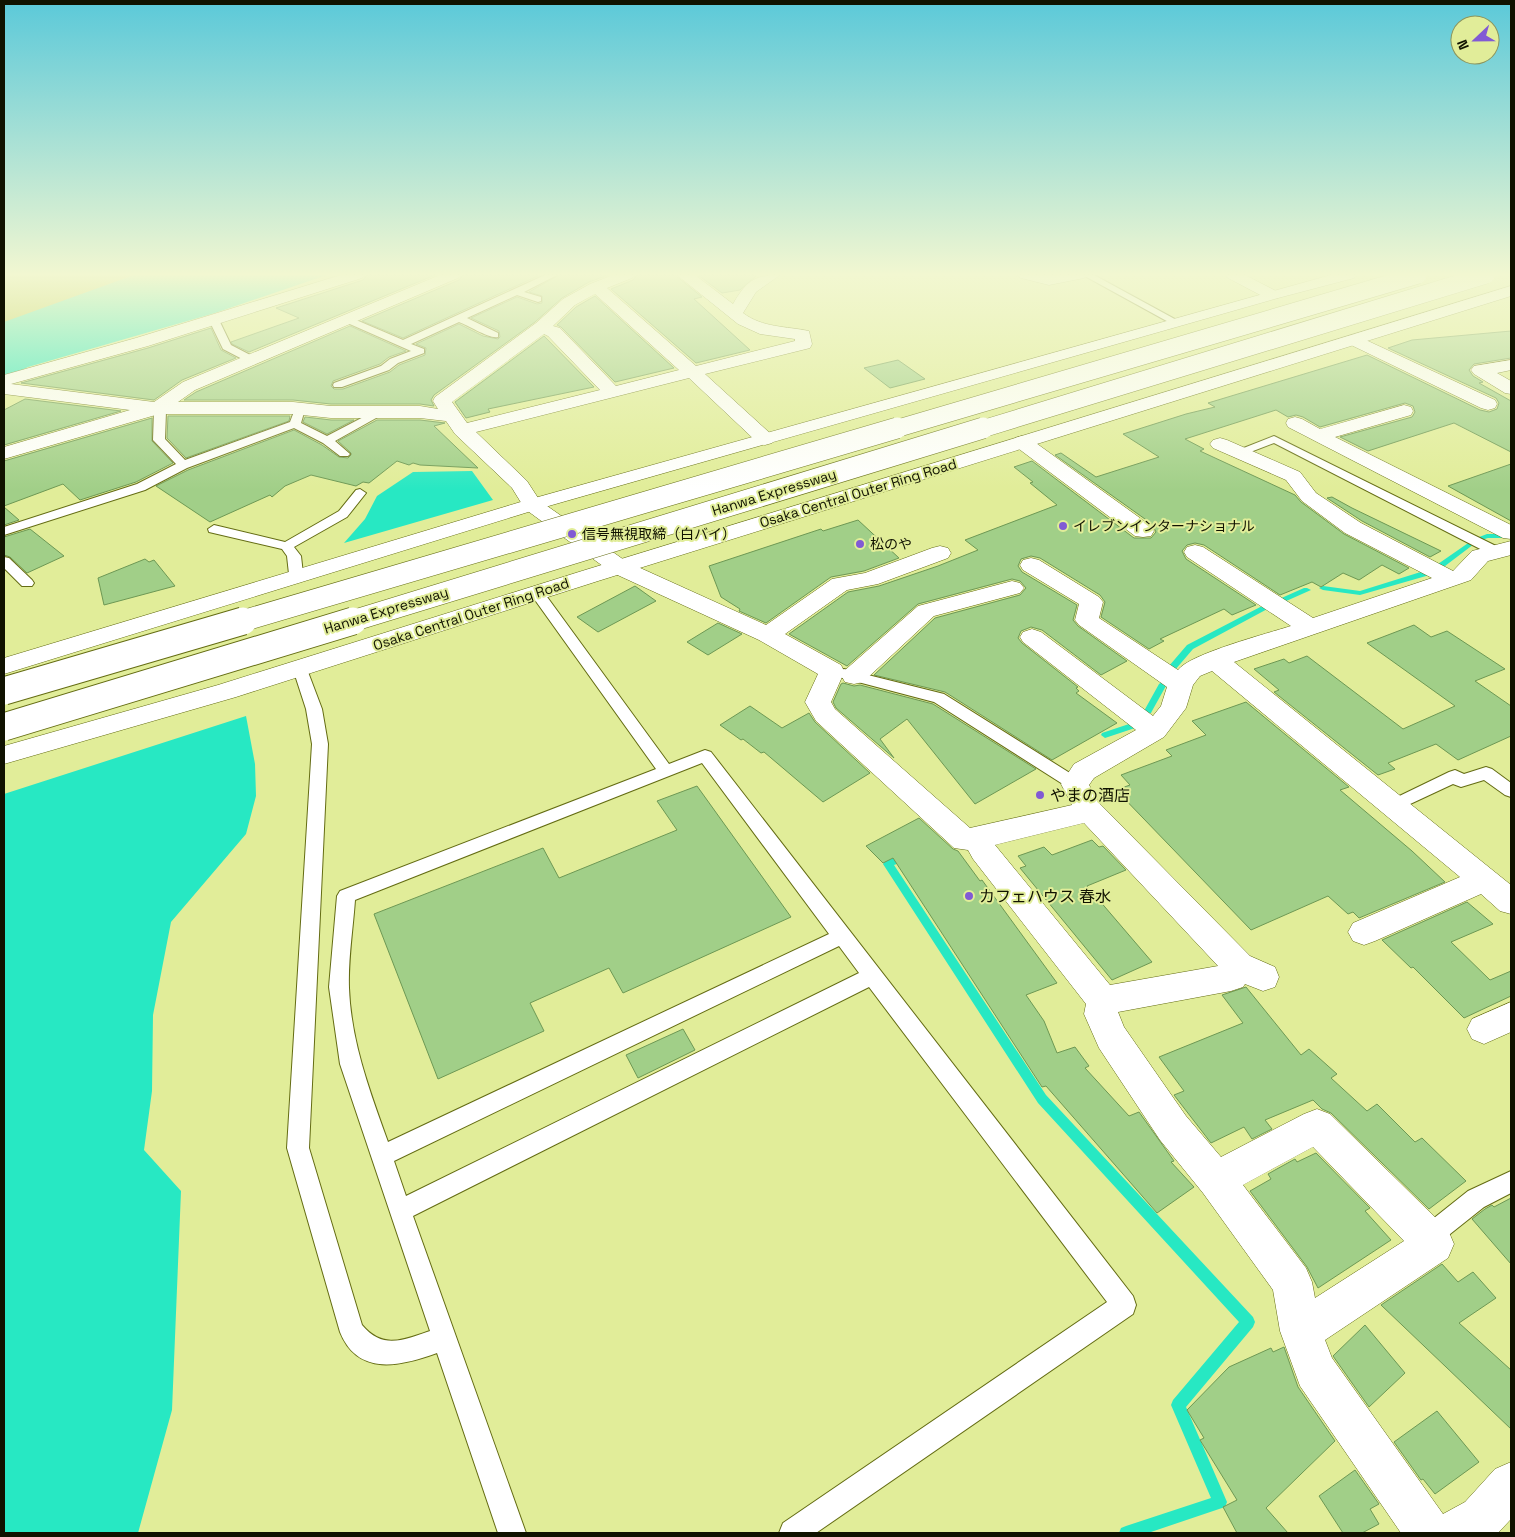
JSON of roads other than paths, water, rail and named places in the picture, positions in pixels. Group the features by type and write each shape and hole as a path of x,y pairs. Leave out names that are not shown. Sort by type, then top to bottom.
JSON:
{"main road":[{"path":"4,381 122,347"},
{"path":"4,452 158,408 189,386 282,347"},
{"path":"516,347 442,402 457,423 520,485 532,505 619,567 768,635 843,674"},
{"path":"568,347 612,392"},
{"path":"663,347 765,439"},
{"path":"4,389 158,408 298,416 420,412 457,423 612,392 793,347"},
{"path":"4,666 132,628 307,571 532,505 1093,347"},
{"name":"Hanwa Expressway","path":"4,691 1174,347"},
{"name":"Hanwa Expressway","path":"4,727 1251,347"},
{"name":"Osaka Central Outer Ring Road","path":"4,755 227,691 619,567 1334,347"},
{"path":"1370,347 1488,404"},
{"path":"1511,366 1480,370 1511,389"},
{"path":"1318,436 1404,411"},
{"path":"1296,423 1511,534"},
{"path":"1022,442 1143,531"},
{"path":"1220,444 1293,476 1309,497 1353,528 1451,579"},
{"path":"1103,1001 1251,972 1083,798 1084,771 1155,731 1173,708 1181,684 1191,670 1215,660 1463,575 1480,556 1503,550"},
{"path":"1195,552 1310,627"},
{"path":"768,635 840,584 870,579 940,553"},
{"path":"1031,565 1091,602 1086,620 1181,684"},
{"path":"4,650 179,602 307,571"},
{"path":"1012,588 926,611 843,674 818,702 825,715 964,840 978,838 1083,798"},
{"path":"1032,637 1155,731"},
{"path":"4,768 252,691 361,648"},
{"path":"1215,660 1511,902"},
{"path":"978,838 983,850 1103,1001 1101,1014 1111,1038 1173,1128 1216,1180 1292,1282 1301,1331 1316,1371 1428,1533"},
{"path":"1364,932 1484,880"},
{"path":"1216,1180 1317,1126 1434,1244 1301,1331"},
{"path":"1455,1533 1481,1518 1511,1485"}],"lane":[{"path":"227,347 252,360"},
{"path":"338,386 385,368 394,361 420,351 410,347"},
{"path":"158,408 160,411 159,440 183,465"},
{"path":"326,441 379,413"},
{"path":"4,530 141,487 183,465 298,416 344,454"},
{"path":"1240,453 1274,439 1470,538 1503,550"},
{"path":"214,530 287,546 343,514 360,492"},
{"path":"287,546 307,571"},
{"path":"4,561 27,583"},
{"path":"537,593 666,771"},
{"path":"301,672 314,708 320,744 298,1148 352,1332 358,1342 368,1349 379,1353 392,1354 445,1338"},
{"path":"843,674 939,698 1083,798"},
{"path":"512,1533 350,1064 343,1029 339,987 346,896 705,756 1124,1306 793,1533"},
{"path":"1393,806 1455,776 1461,781 1486,772 1511,791"},
{"path":"382,1156 842,936"},
{"path":"400,1211 872,976"},
{"path":"1427,1238 1476,1199 1511,1182"}],"water":[{"path":"4,347 98,347 28,367 4,376"},
{"path":"472,471 493,500 344,543 365,519 377,496 413,472"},
{"path":"246,716 255,764 256,796 246,834 171,922 153,1015 152,1091 144,1150 181,1191 172,1410 138,1533 4,1533 4,794"}],"waterway":[{"path":"1442,564 1476,540 1487,536 1510,536"},
{"path":"1323,588 1360,593 1430,572"},
{"path":"1281,600 1307,590"},
{"path":"1172,668 1190,647 1269,606"},
{"path":"1148,711 1163,684"},
{"path":"1105,735 1132,726"},
{"path":"905,857 888,864 1042,1099 1248,1322 1178,1405 1220,1502 1126,1533"}],"place":[{"name":"イレブンインターナショナル","path":"1063,526"},
{"name":"信号無視取締（白バイ）","path":"572,534"},
{"name":"松のや","path":"860,544"},
{"name":"やまの酒店","path":"1040,795"},
{"name":"カフェハウス 春水","path":"969,896"}]}
